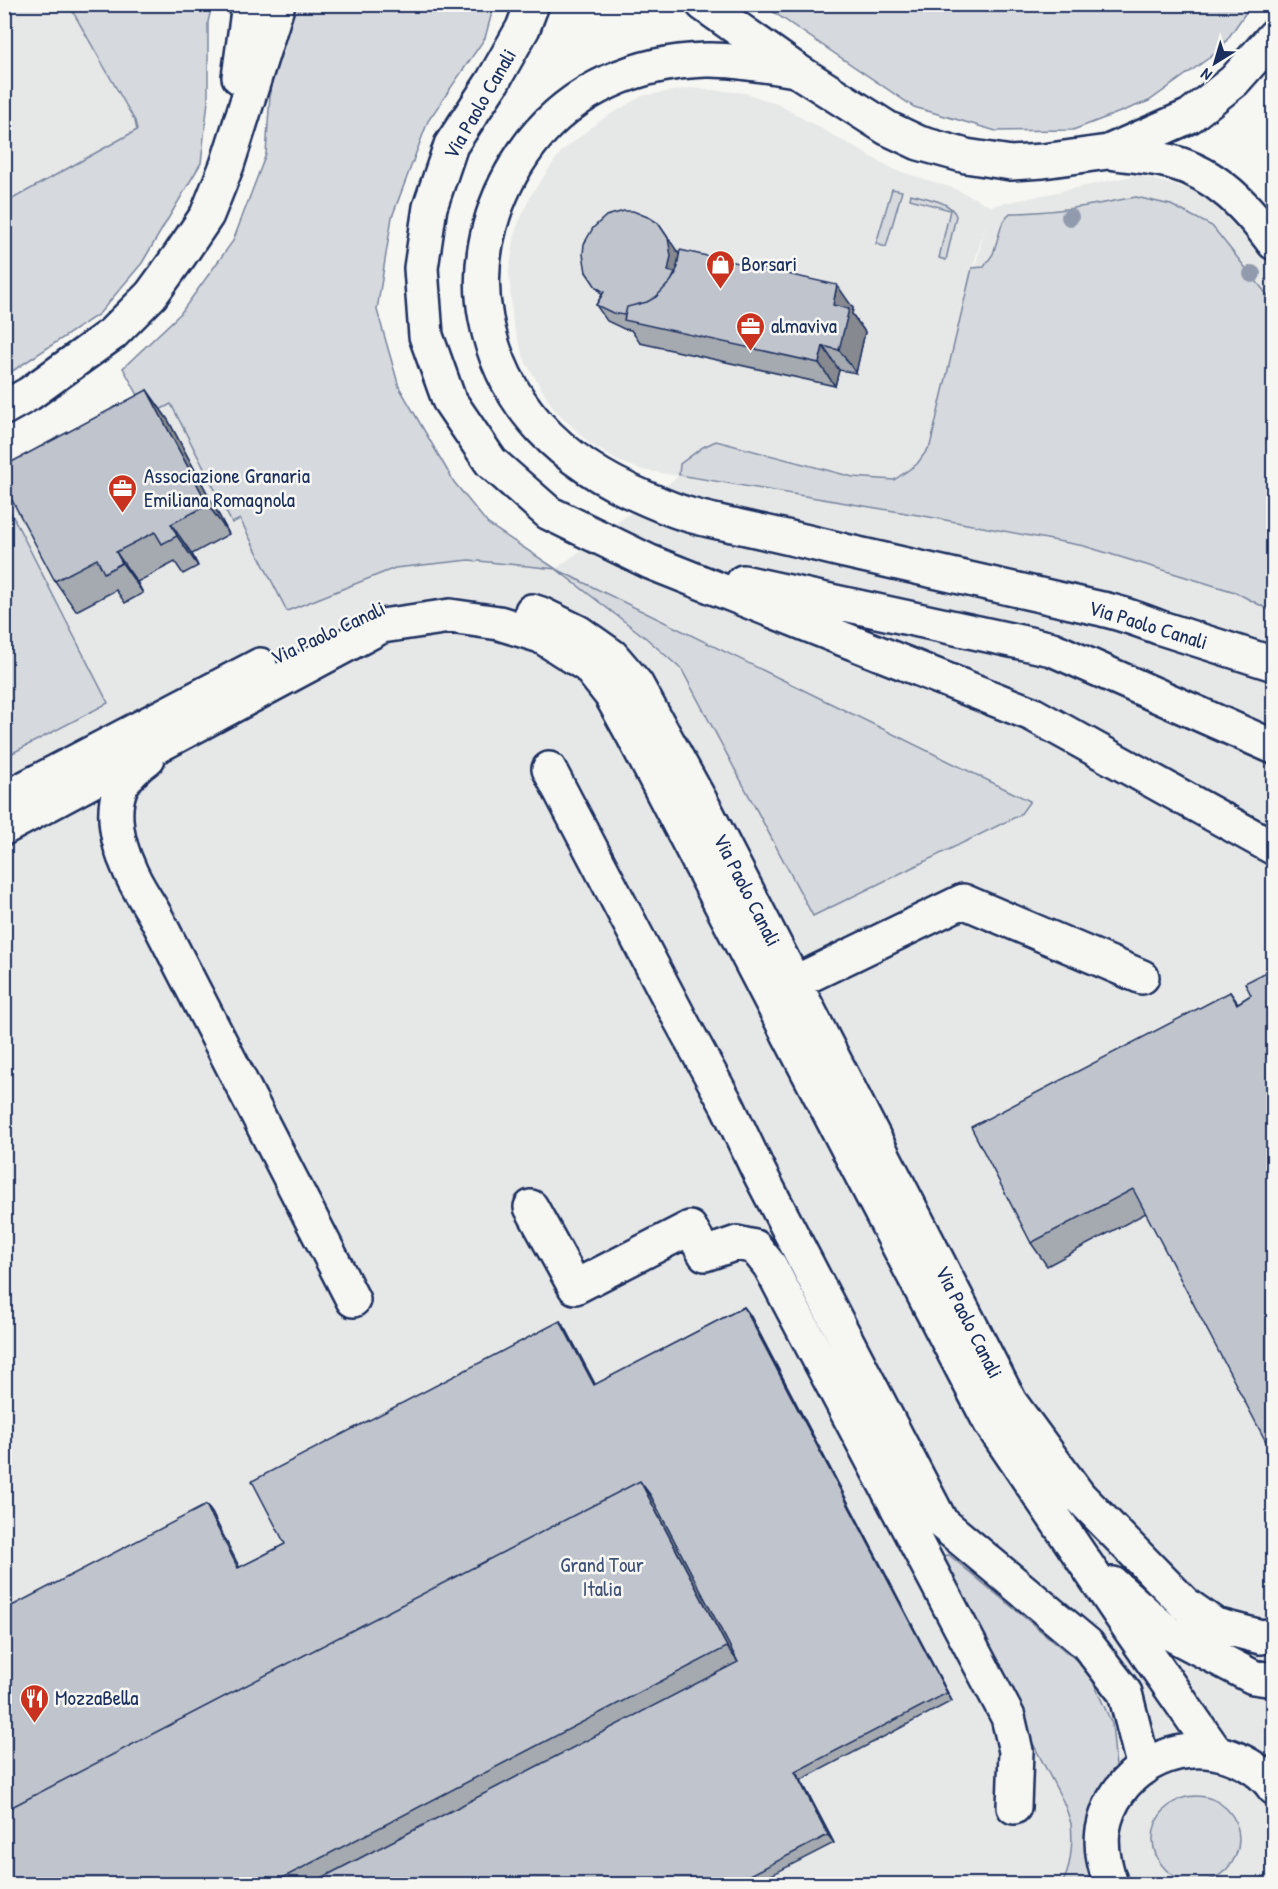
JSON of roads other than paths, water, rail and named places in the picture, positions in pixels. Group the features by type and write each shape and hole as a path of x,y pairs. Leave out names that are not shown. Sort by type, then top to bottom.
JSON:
{"street":[{"path":"227,165 249,4"},
{"path":"4,408 29,394 112,334 151,296 207,214 227,165 278,4"},
{"name":"Via Paolo Canali","path":"532,4 524,28 493,81 451,144 430,207 421,268 426,336 449,400 491,462 549,513 650,562 1032,714 1274,848"},
{"path":"703,4 796,70 886,128 919,143 966,156 1011,163 1108,152 1190,116 1234,81 1274,36"},
{"name":"Via Paolo Canali","path":"796,70 709,60 642,68 576,99 547,124 532,141 507,179 497,203 484,252 483,304 497,359 511,389 532,419 554,442 590,469 620,486 681,513 1106,609 1274,664"},
{"path":"1108,152 1172,162 1215,180 1254,216 1274,243"},
{"path":"650,562 1052,650 1274,747"},
{"name":"Via Paolo Canali","path":"4,799 345,621 391,602 442,595 482,598 541,614 578,632 612,656 636,684 708,815 781,989 1010,1402 1079,1496 1185,1604 1215,1625 1261,1636 1274,1635"},
{"path":"4,828 382,626 450,616 499,623 541,636 588,666 611,695 781,989 990,1422 1132,1632 1274,1788"},
{"path":"179,735 138,764 120,788 116,810 118,836 128,868 353,1300"},
{"path":"549,769 727,1105 759,1172 941,1522 1087,1644 1125,1693 1144,1768"},
{"path":"781,989 963,901 1142,976"},
{"path":"531,1208 575,1287 690,1228 705,1254 737,1244 755,1247 770,1266 1008,1718 1016,1751 1014,1807"},
{"path":"1079,1496 1107,1579 1167,1632 1253,1677 1274,1680"},
{"path":"1111,1884 1103,1861 1103,1830 1113,1802 1131,1777 1156,1760 1184,1751 1244,1756"}],"place":[{"name":"Borsari","path":"720,290"},
{"name":"almaviva","path":"750,352"},
{"name":"Associazione Granaria Emiliana Romagnola","path":"123,514"},
{"name":"MozzaBella","path":"34,1724"}],"park label":[{"name":"Grand Tour Italia","path":"602,1577"}]}
